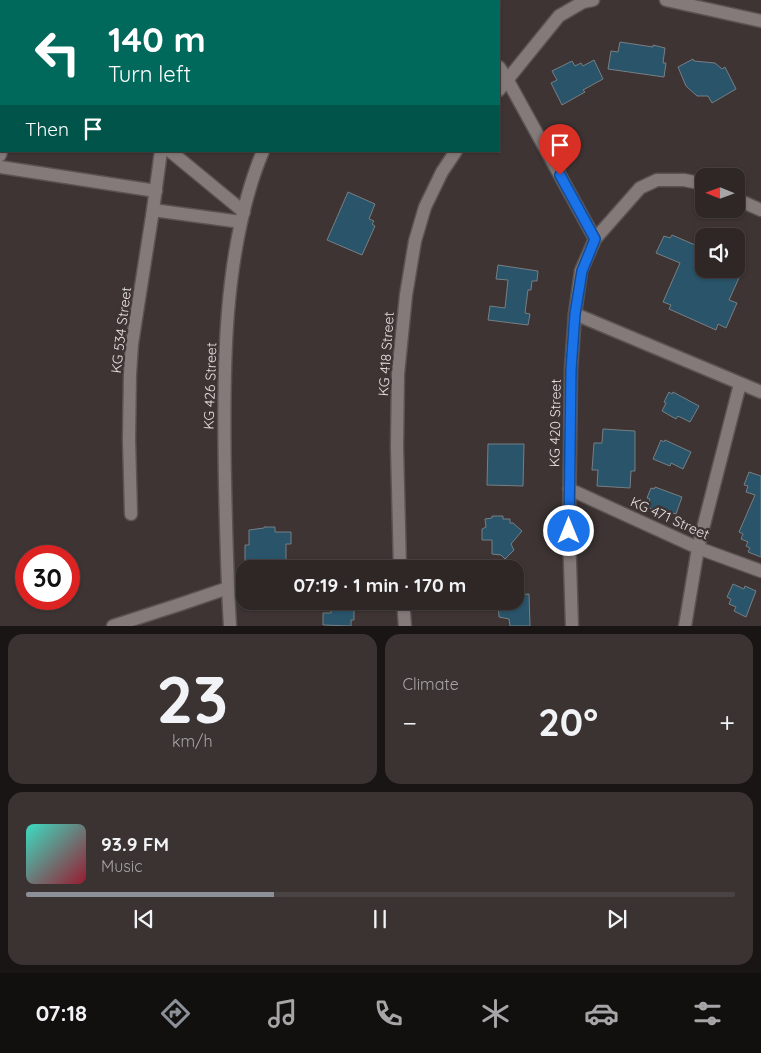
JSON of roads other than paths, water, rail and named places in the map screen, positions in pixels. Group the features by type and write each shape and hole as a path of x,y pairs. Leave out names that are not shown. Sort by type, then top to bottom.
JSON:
{"street":[{"path":"500,89 559,16 583,2 593,0"},
{"path":"666,0 761,21"},
{"path":"500,69 595,239"},
{"name":"KG 534 Street","path":"131,514 129,439 131,359 161,152"},
{"path":"171,152 242,217"},
{"name":"KG 426 Street","path":"230,626 224,423 229,294 242,217 263,152"},
{"name":"KG 418 Street","path":"400,560 397,447 398,374 406,295 415,240 424,207 442,172 455,152"},
{"path":"0,167 156,191"},
{"name":"KG 420 Street","path":"572,626 569,489 571,370 575,314 582,271 595,239 640,188 657,180 684,180 695,182"},
{"path":"745,203 761,210"},
{"path":"153,210 242,217"},
{"path":"575,314 761,392"},
{"path":"685,626 698,548 740,384"},
{"name":"KG 471 Street","path":"569,489 698,548 761,572"},
{"path":"113,626 228,588"},
{"path":"404,610 405,626"}]}
